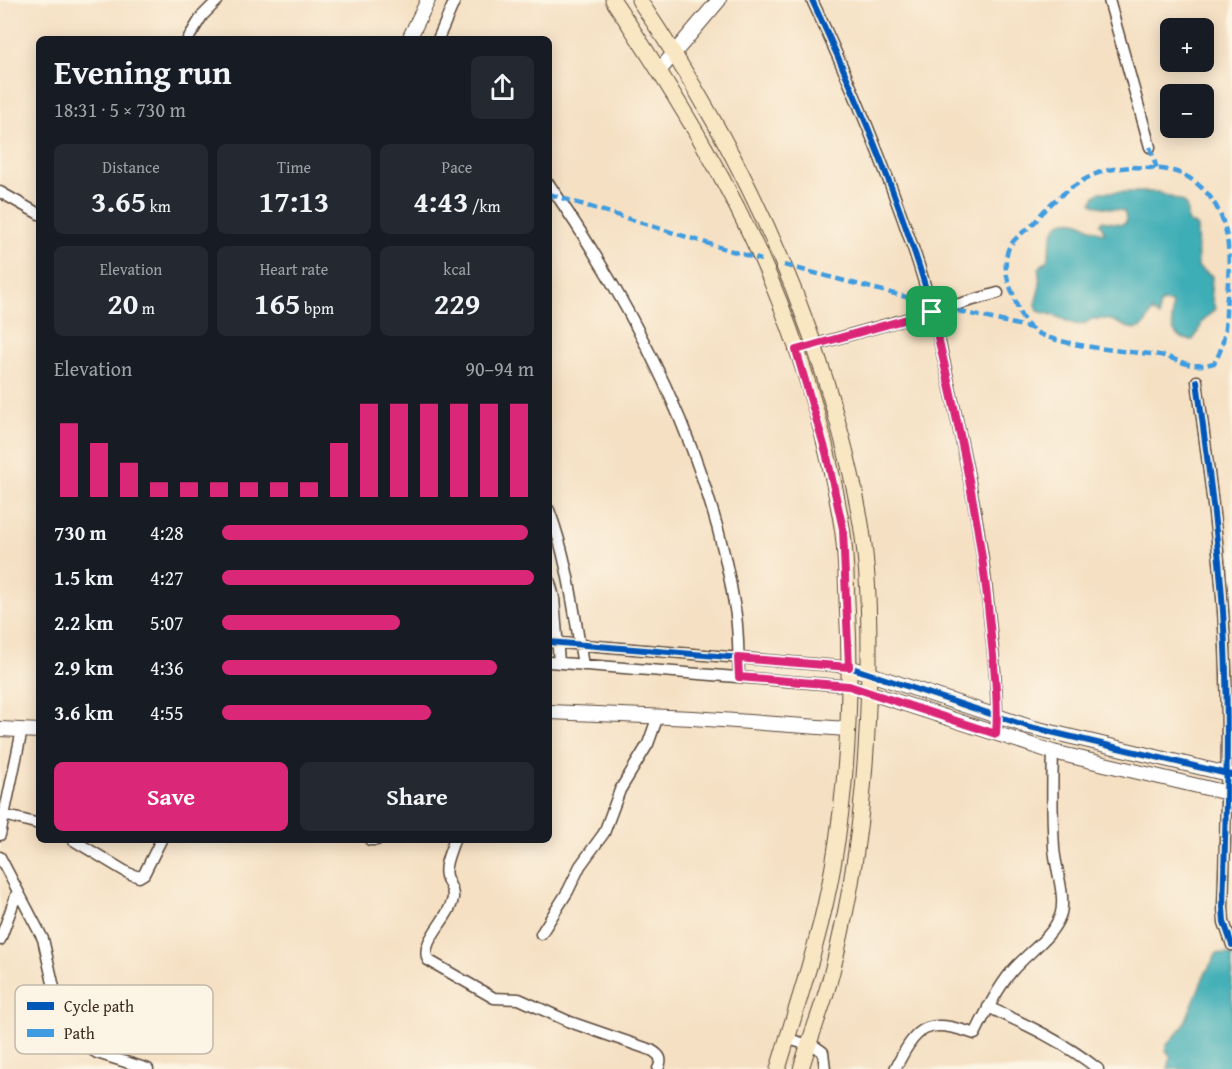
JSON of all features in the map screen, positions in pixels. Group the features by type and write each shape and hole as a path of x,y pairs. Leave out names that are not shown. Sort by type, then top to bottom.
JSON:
{"main road":[{"path":"613,0 659,71 729,194 780,302 826,452 843,529 849,667 848,729 834,866 812,961 778,1069"},
{"path":"639,0 705,105 751,189 800,302 831,395 857,501 864,545 869,602 869,672 866,761 859,829 850,884 828,984 801,1069"}],"street":[{"path":"190,36 202,16 218,0"},
{"path":"410,36 428,0"},
{"path":"442,36 455,0"},
{"path":"659,71 719,0"},
{"path":"812,0 841,61 880,154 914,250 932,312 970,479 980,534 997,716 996,734"},
{"path":"1109,0 1150,147"},
{"path":"552,188 579,227 648,347 687,434 721,539 735,611 739,677"},
{"path":"0,192 36,212"},
{"path":"796,350 998,293"},
{"path":"1197,381 1212,489 1223,613 1229,774 1223,907 1224,922 1232,945"},
{"path":"552,518 557,531 583,665"},
{"path":"552,590 554,662 849,686 1053,752 1229,794"},
{"path":"553,643 849,667 1030,727 1229,774"},
{"path":"552,712 658,716 848,729"},
{"path":"541,934 568,891 580,866 604,833 620,790 648,744 658,716"},
{"path":"0,729 36,731"},
{"path":"0,835 22,730"},
{"path":"895,1069 909,1041 918,1032 938,1025 952,1026 975,1034 988,1007 1012,971 1047,936 1061,913 1062,899 1054,850 1053,752"},
{"path":"4,815 36,823"},
{"path":"78,843 128,873 139,877 144,874 160,843"},
{"path":"452,843 446,875 453,897 444,920 426,950 428,960 494,998 519,999 570,1022 651,1050 660,1056 658,1069"},
{"path":"1,863 43,939 53,985"},
{"path":"0,940 17,893"},
{"path":"988,1007 1068,1046 1098,1069"},
{"path":"788,1039 809,1044 823,1052 825,1069"},
{"path":"99,1054 148,1069"}],"water":[{"path":"1100,192 1157,192 1184,202 1187,208 1187,221 1197,226 1198,267 1212,276 1211,293 1215,309 1202,322 1193,340 1179,337 1175,333 1172,323 1172,303 1162,302 1159,307 1159,317 1152,311 1145,324 1138,329 1103,319 1091,319 1079,325 1038,311 1036,304 1040,284 1039,268 1047,260 1057,226 1066,221 1077,221 1105,233 1100,223 1102,221 1122,224 1126,222 1125,212 1092,203"},
{"path":"1217,953 1232,955 1232,1069 1168,1069 1171,1057 1166,1046 1183,1027 1204,976"}],"marked path":[{"path":"1150,147 1157,169"},
{"path":"1132,167 1168,170 1188,177 1207,193 1221,217 1228,241 1228,282 1223,340 1214,363 1195,365 1161,355 1059,341 1036,332 1026,324 1019,311 1006,273 1008,250 1012,242 1053,202 1080,182 1105,171 1132,167"},
{"path":"552,195 761,260"},
{"path":"784,265 929,303"},
{"path":"945,308 1031,328"}],"cycle path":[{"path":"812,0 853,92 890,185 919,266 935,322 963,448 982,550 995,668 996,734"},
{"path":"1197,381 1215,524 1223,611 1227,722 1223,907 1224,922 1232,945"},
{"path":"552,642 849,667 1030,727 1232,775"}],"route":[{"path":"932,312 970,479 980,534 992,640 996,734 849,686 739,677 738,658 849,667 850,646 843,529 826,452 796,350 932,312"}]}
